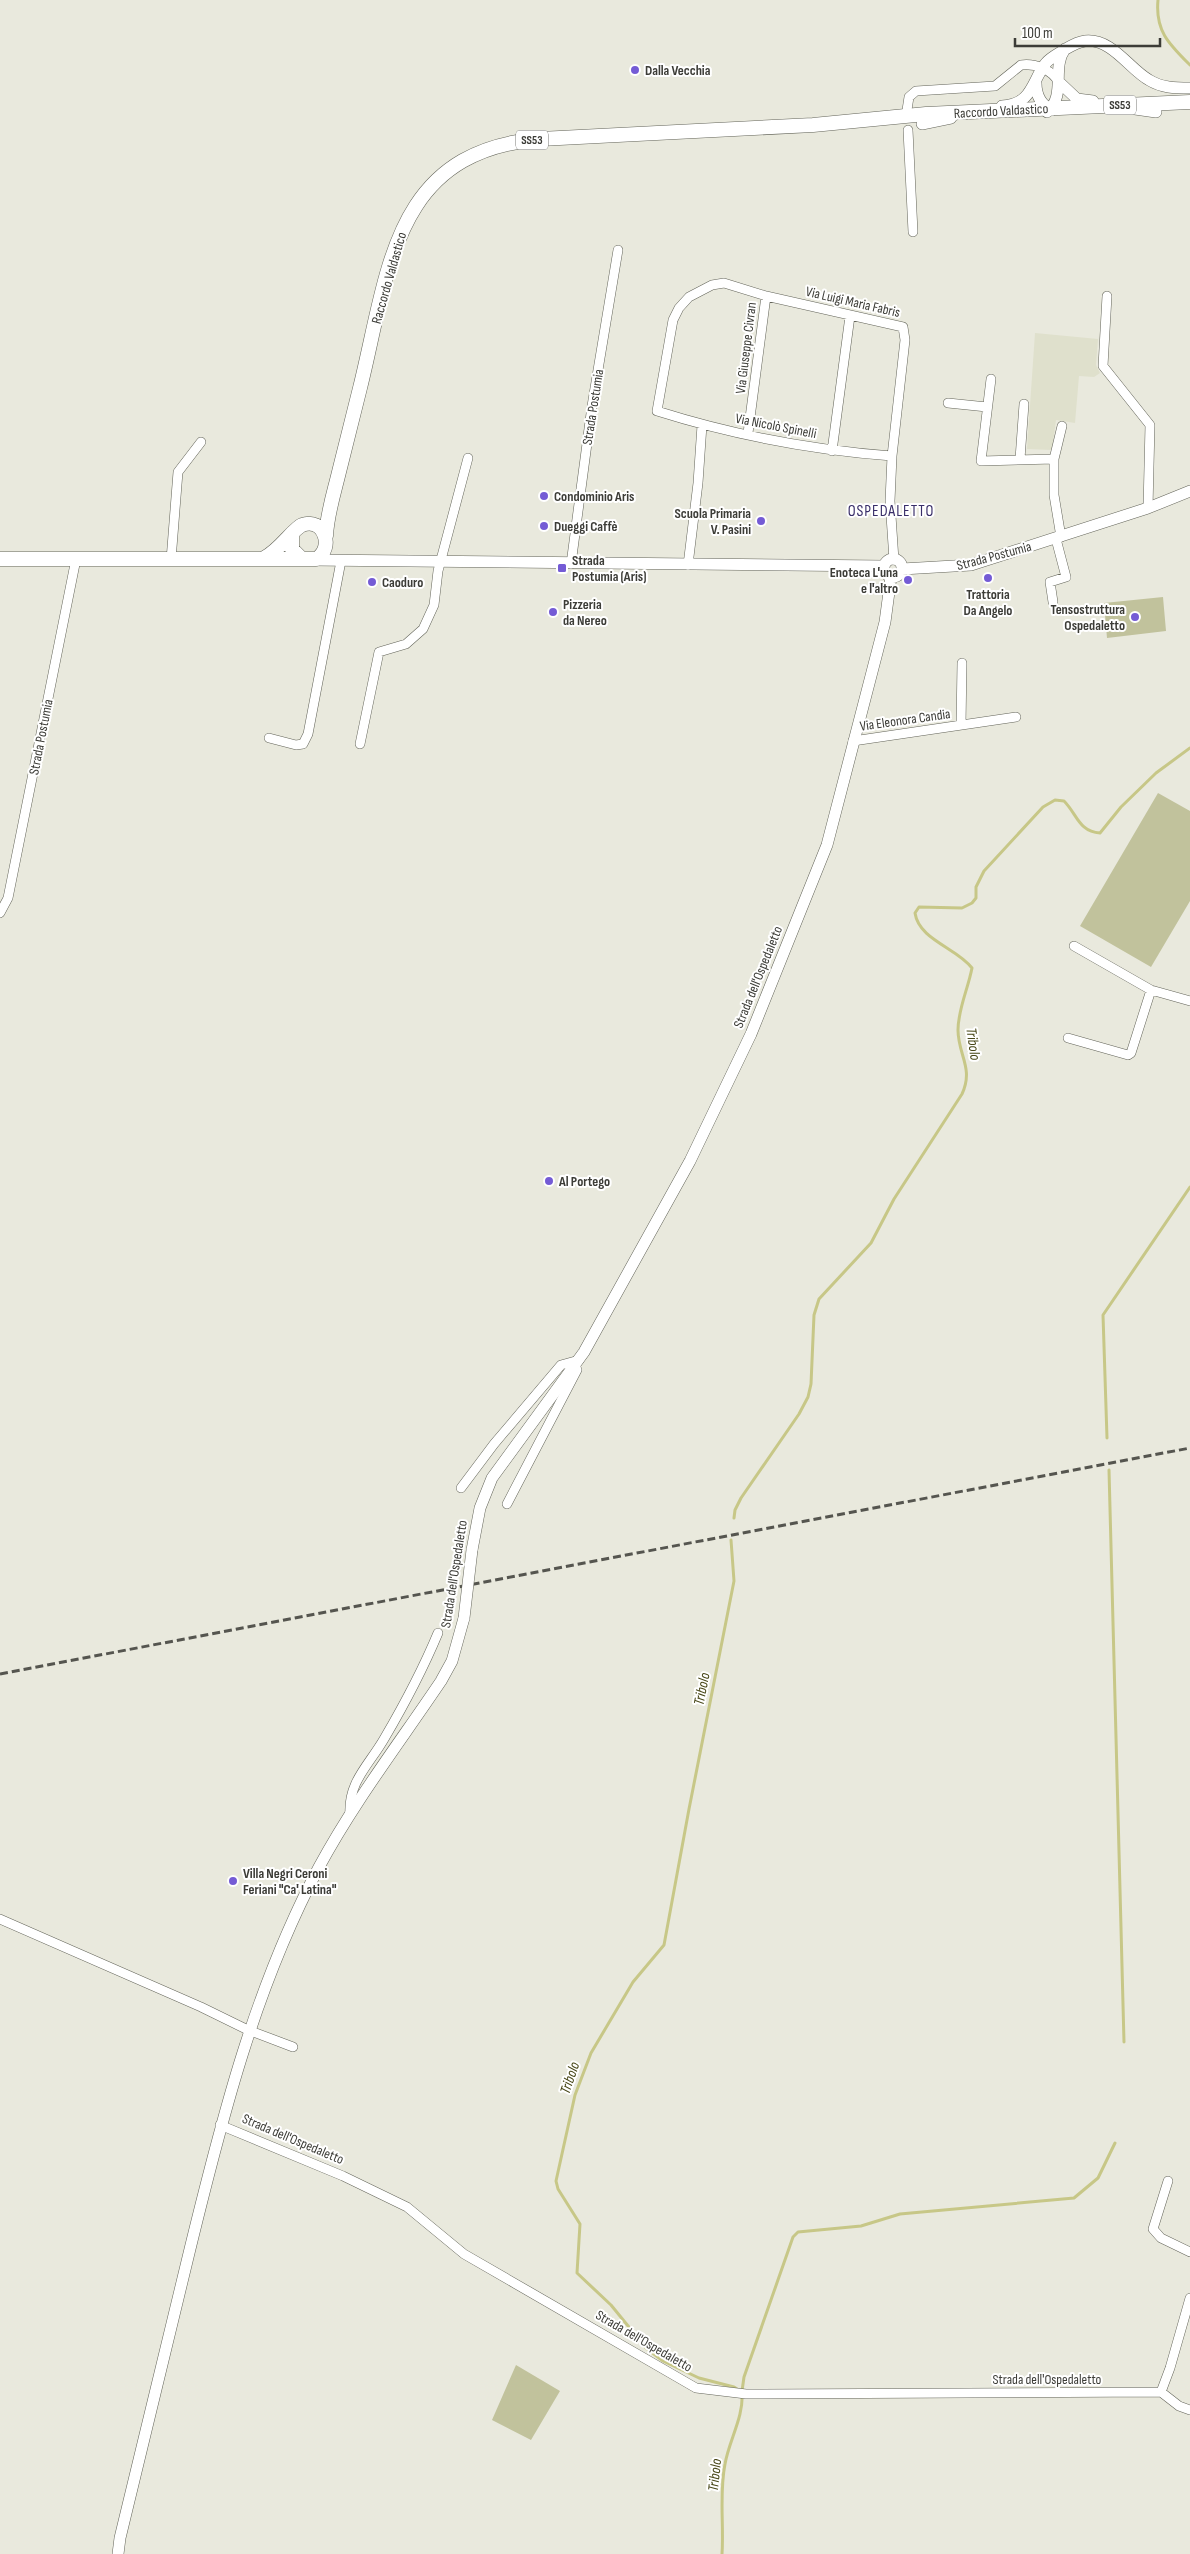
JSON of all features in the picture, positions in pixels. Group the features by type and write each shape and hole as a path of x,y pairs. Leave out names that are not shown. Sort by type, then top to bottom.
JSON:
{"main road":[{"name":"Raccordo Valdastico","path":"924,119 1190,101"},
{"name":"Raccordo Valdastico","path":"326,540 332,499 397,243 418,200 448,170 480,151 523,141 924,119 1190,110"},
{"name":"Raccordo Valdastico","path":"307,524 324,511 332,499"},
{"path":"0,559 307,560 323,553 326,540 320,528 307,524 298,527 276,551 261,559"},
{"path":"292,535 292,549 307,560"}],"street":[{"path":"924,119 952,109 1014,105 1025,97 1036,83 1042,69 1049,60 1084,41 1100,43 1109,48 1151,81 1170,88 1190,88"},
{"path":"1050,109 1057,95 1060,83 1059,62 1065,50"},
{"path":"907,110 909,97 918,90 995,86 1004,82 1019,65 1031,65 1053,73 1071,95 1084,101 1190,101"},
{"path":"1036,83 1039,97 1050,109 1060,113 1132,109 1156,112"},
{"path":"908,130 913,232"},
{"name":"Strada Postumia","path":"570,564 592,406 618,250"},
{"name":"Via Luigi Maria Fabris","path":"657,411 673,320 679,308 689,297 712,285 724,283 766,296 901,326 905,331 892,456 889,563"},
{"name":"Via Giuseppe Civran","path":"748,433 766,296"},
{"path":"1107,296 1103,366 1150,425 1148,508"},
{"path":"832,451 850,316"},
{"path":"991,379 981,460 1054,459"},
{"path":"948,403 987,407"},
{"path":"1020,459 1024,404"},
{"name":"Via Nicolò Spinelli","path":"657,411 702,425 832,451 892,456"},
{"path":"688,565 698,483 702,425"},
{"path":"1053,602 1050,582 1066,577 1054,494 1054,459 1062,426"},
{"path":"171,560 178,472 201,442"},
{"path":"360,744 374,670 380,652 406,644 423,629 434,605 440,563 468,458"},
{"name":"Strada Postumia","path":"891,577 899,575 902,570 971,565 1148,508 1190,491"},
{"path":"326,540 336,554 344,560"},
{"name":"Strada Postumia","path":"0,913 8,898 76,560"},
{"path":"307,560 688,565 899,562 902,570"},
{"path":"269,738 296,745 303,744 308,734 344,560"},
{"path":"889,563 884,572 891,577"},
{"name":"Strada dell'Ospedaletto","path":"118,2554 122,2529 220,2125 248,2030 290,1928 319,1868 350,1814 452,1661 464,1618 472,1550 480,1508 492,1478 577,1362 690,1161 751,1034 827,845 885,622 891,577"},
{"name":"Via Eleonora Candia","path":"961,725 962,662"},
{"name":"Via Eleonora Candia","path":"853,741 1016,717"},
{"path":"1074,946 1151,990 1190,1001"},
{"path":"1068,1038 1128,1055 1131,1053 1151,990"},
{"path":"461,1488 494,1444 561,1365 577,1362"},
{"name":"Strada dell'Ospedaletto","path":"507,1504 577,1370 577,1362"},
{"name":"Strada dell'Ospedaletto","path":"350,1814 349,1798 354,1787 384,1739 438,1633"},
{"path":"0,1919 201,2006 248,2030 293,2047"},
{"name":"Strada dell'Ospedaletto","path":"220,2125 343,2176 407,2207 464,2254 696,2388 746,2394 1161,2392"},
{"path":"1168,2181 1152,2229 1161,2238 1190,2252"},
{"path":"1190,2298 1170,2368 1161,2392 1179,2406 1190,2410"}],"shaded area":[{"path":"1035,333 1098,339 1096,365 1100,373 1094,377 1079,376 1075,423 1056,420 1052,450 1027,449"}],"green space":[{"name":"Tensostruttura Ospedaletto","path":"1163,597 1166,631 1107,638 1104,603"},
{"path":"1158,793 1190,811 1190,901 1151,967 1080,926"},
{"path":"516,2365 560,2391 531,2440 492,2420"}],"waterway":[{"name":"Tribolo","path":"1158,0 1161,29 1170,43 1190,65"},
{"name":"Tribolo","path":"734,1518 735,1510 741,1498 799,1414 808,1397 811,1384 814,1315 819,1299 871,1243 894,1199 962,1094 965,1085 966,1069 959,1039 958,1022 972,968 923,930 915,913 919,907 962,908 972,903 976,898 976,887 984,871 1043,807 1055,800 1064,801 1083,826 1093,832 1100,833 1121,807 1156,773 1190,748"},
{"path":"1107,1438 1103,1315 1190,1187"},
{"path":"1109,1470 1124,2042"},
{"name":"Tribolo","path":"722,2554 723,2475 727,2455 739,2419 742,2392 734,2387 699,2378 663,2361 646,2348 611,2305 577,2273 580,2224 558,2189 556,2181 575,2095 591,2053 633,1982 664,1945 734,1581 731,1540"},
{"path":"742,2391 744,2377 793,2237 798,2232 861,2226 900,2214 1074,2198 1098,2178 1115,2143"}],"railway":[{"path":"0,1674 1190,1448"}],"place":[{"name":"Dalla Vecchia","path":"635,70"},
{"name":"Condominio Aris","path":"544,496"},
{"name":"Scuola Primaria V. Pasini","path":"761,521"},
{"name":"Dueggi Caffè","path":"544,526"},
{"name":"Strada Postumia (Aris)","path":"562,568"},
{"name":"Trattoria Da Angelo","path":"988,578"},
{"name":"Enoteca L'una e l'altro","path":"908,580"},
{"name":"Caoduro","path":"372,582"},
{"name":"Pizzeria da Nereo","path":"553,612"},
{"name":"Tensostruttura Ospedaletto","path":"1135,617"},
{"name":"Al Portego","path":"549,1181"},
{"name":"Villa Negri Ceroni Feriani \"Ca' Latina\"","path":"233,1881"}],"district":[{"name":"OSPEDALETTO","path":"891,511"}]}
